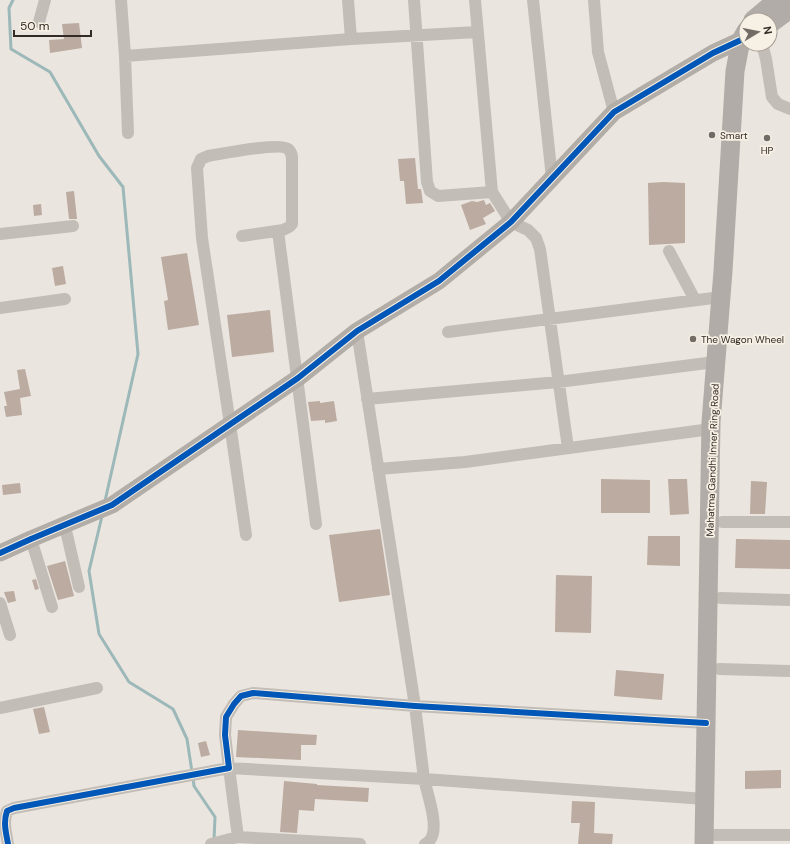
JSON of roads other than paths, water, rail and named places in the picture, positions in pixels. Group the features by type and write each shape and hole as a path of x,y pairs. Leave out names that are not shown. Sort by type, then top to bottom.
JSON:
{"main road":[{"path":"763,12 777,0"},
{"path":"778,18 790,9"},
{"name":"Mahatma Gandhi Inner Ring Road","path":"712,841 705,799 711,429 721,297 734,78 743,52"},
{"name":"Mahatma Gandhi Inner Ring Road","path":"712,841 719,669 724,416 745,73 748,52"}],"street":[{"path":"39,22 45,0"},
{"path":"121,0 128,133"},
{"path":"348,0 351,39"},
{"path":"414,0 427,182 430,191 438,196 492,192"},
{"path":"475,0 492,192 511,222 528,230 536,238 540,250 568,448"},
{"path":"533,0 552,178"},
{"path":"594,0 598,52 614,112"},
{"path":"125,56 351,39 477,32"},
{"path":"0,554 31,539 112,505 298,378 357,331 439,281 511,222 614,112 713,53 738,43"},
{"path":"764,52 772,97 778,104 790,109"},
{"path":"242,236 278,231 289,227 292,220 292,154 288,149 281,146 208,156 201,159 197,168 202,238 246,535"},
{"path":"0,234 73,226"},
{"path":"278,231 316,524"},
{"path":"669,251 695,300"},
{"path":"448,332 721,297"},
{"path":"0,308 65,299"},
{"path":"357,331 415,706 424,779 432,812 434,830 431,840 426,844"},
{"path":"367,399 558,382 715,362"},
{"path":"378,469 465,462 711,429"},
{"path":"722,522 790,522"},
{"path":"65,526 79,587"},
{"path":"31,539 52,608"},
{"path":"720,598 790,600"},
{"path":"0,603 10,635"},
{"path":"719,669 790,671"},
{"path":"0,708 97,688"},
{"path":"238,837 229,768 226,717 241,696 253,693 415,706 706,722"},
{"path":"8,844 4,818 7,811 14,808 229,768 424,779 705,799"},
{"path":"712,841 790,834"},
{"path":"215,843 238,837 360,844"}],"waterway":[{"path":"13,0 9,8 11,49 50,72 99,156 123,187 138,354 105,501"},
{"path":"102,516 89,571 99,634 129,682 173,709 187,739 192,772"},
{"path":"193,778 194,786 215,817 214,840"}],"place":[{"name":"Smart","path":"712,135"},
{"name":"HP","path":"767,138"},
{"name":"The Wagon Wheel","path":"693,339"}]}
